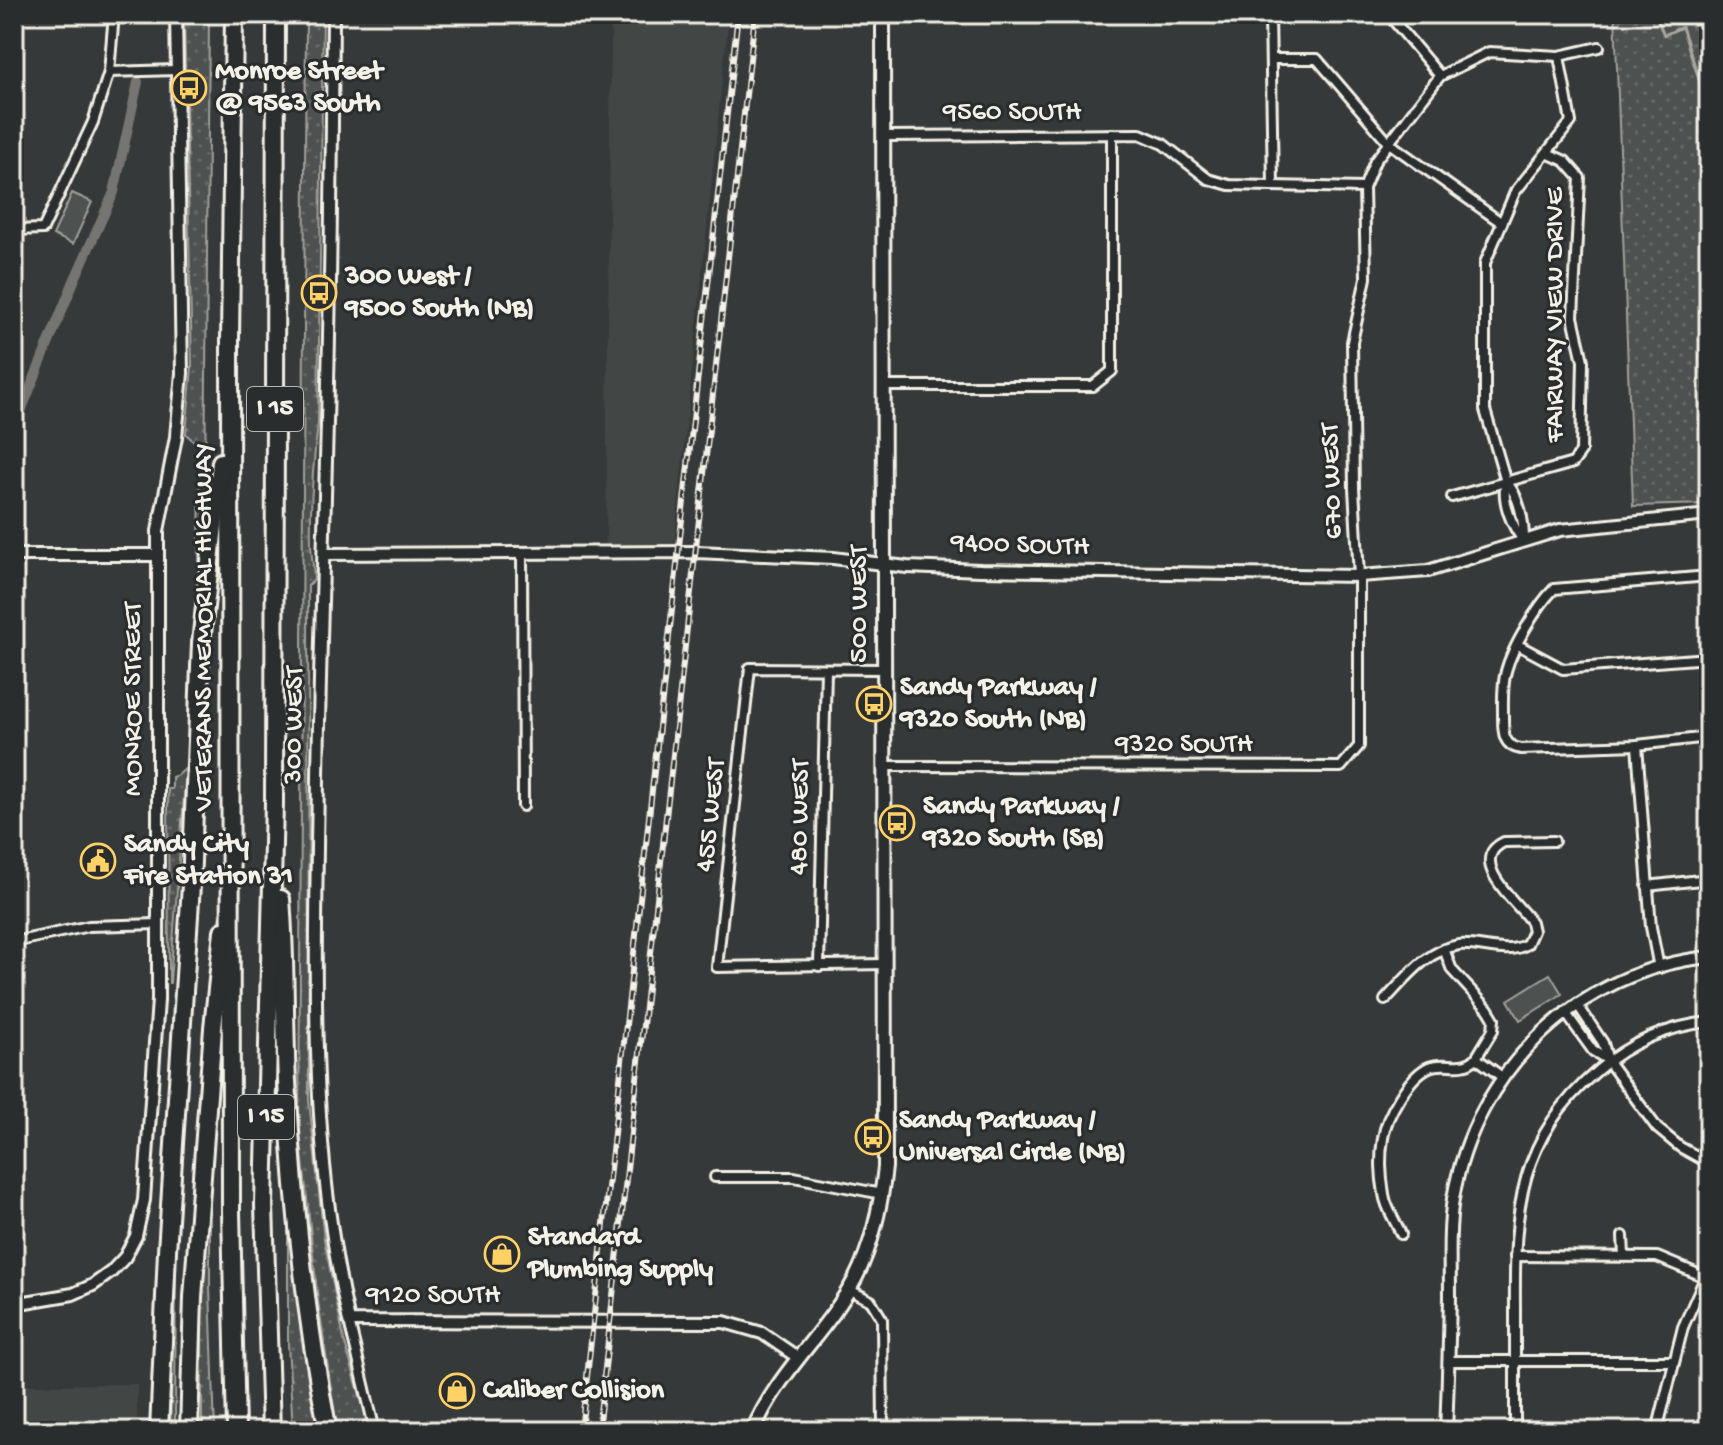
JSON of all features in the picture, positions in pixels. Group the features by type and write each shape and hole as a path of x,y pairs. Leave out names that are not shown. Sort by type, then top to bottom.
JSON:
{"highway":[{"name":"VETERANS MEMORIAL HIGHWAY","path":"234,14 230,341 231,1211 236,1431"},
{"name":"I 15","path":"271,1431 264,1205 274,803 276,14"},
{"path":"159,1431 166,1267 190,912 201,643 223,448 230,341"},
{"path":"274,803 282,907 287,1079 294,1179 305,1288 328,1431"},
{"path":"189,1431 195,1265 213,1028 232,842"}],"main road":[{"name":"500 WEST","path":"753,1431 770,1397 848,1289 871,1239 885,1167 883,14"}],"street":[{"path":"14,230 43,229 93,122 109,72 114,14"},
{"name":"MONROE STREET","path":"14,1304 62,1297 93,1285 125,1257 140,1226 156,1041 159,924 158,555 163,500 181,393 176,14"},
{"name":"300 WEST","path":"333,14 319,729 317,1088 328,1212 375,1431"},
{"path":"1270,14 1273,186 1364,188 1375,161 1440,76 1489,52 1559,56 1599,47"},
{"path":"1388,14 1440,76"},
{"path":"1524,541 1524,527 1513,490 1506,482 1485,410 1485,263 1515,192 1571,122 1559,56"},
{"path":"1271,59 1317,59 1389,143 1502,223"},
{"path":"109,72 176,70"},
{"path":"885,386 1093,386 1112,371 1112,134"},
{"name":"9560 SOUTH","path":"884,136 1140,134 1163,144 1208,179 1229,185 1273,186"},
{"name":"FAIRWAY VIEW DRIVE","path":"1452,497 1573,463 1581,452 1583,361 1573,317 1580,178 1565,161 1547,153"},
{"name":"670 WEST","path":"1341,767 1359,746 1359,576 1352,342 1366,278 1364,188"},
{"name":"9400 SOUTH","path":"324,554 696,552 833,558 907,567 1038,572 1359,576 1428,571 1560,530 1709,515"},
{"path":"522,553 523,806"},
{"path":"14,555 158,555"},
{"path":"1709,576 1554,589 1518,645 1503,684 1504,737 1513,748 1637,745 1709,737"},
{"path":"1518,645 1563,669 1709,658"},
{"name":"455 WEST","path":"819,966 717,967 750,668 826,669"},
{"path":"826,669 883,669"},
{"name":"480 WEST","path":"819,966 826,669"},
{"path":"1637,745 1651,927 1659,968"},
{"name":"9320 SOUTH","path":"884,766 1341,767"},
{"path":"1385,1000 1416,967 1444,949 1467,945 1516,949 1527,944 1533,931 1528,917 1492,875 1491,854 1504,842 1554,841"},
{"path":"1647,886 1709,879"},
{"path":"14,942 89,926 159,924"},
{"path":"1401,1234 1387,1210 1383,1193 1383,1137 1387,1125 1413,1078 1430,1066 1471,1064 1493,1030 1494,1019 1488,1009 1452,970 1444,949"},
{"path":"1446,1431 1453,1200 1474,1126 1502,1077 1526,1048 1565,1012 1614,983 1659,968 1709,957"},
{"path":"819,966 885,964"},
{"path":"1577,1004 1603,1043 1608,1061"},
{"path":"1565,1012 1593,1051 1608,1061 1657,1128 1680,1147 1709,1163"},
{"path":"1515,1431 1517,1212 1539,1142 1569,1098 1608,1061 1659,1034 1686,1025 1709,1022"},
{"path":"1476,1058 1502,1077"},
{"path":"715,1177 809,1179 882,1194"},
{"path":"1623,1236 1624,1256"},
{"path":"1515,1256 1657,1257 1707,1273 1683,1327 1657,1431"},
{"path":"848,1289 871,1301 882,1319 883,1431"},
{"name":"9120 SOUTH","path":"349,1321 703,1320 751,1328 797,1357"},
{"path":"1449,1361 1674,1361"}],"shaded area":[{"path":"184,14 209,14 205,498 201,574 200,450 186,434 192,367"},
{"path":"306,14 323,14 318,424 311,513 314,580 308,586 309,1101 324,1239 344,1340 367,1420 357,1431 337,1429 318,1301 299,1124"},
{"path":"611,14 729,14 674,545 606,545"},
{"path":"1615,14 1709,14 1709,504 1633,506"},
{"path":"72,193 92,202 73,244 53,235"},
{"path":"186,768 169,983 168,789 172,789 172,777"},
{"path":"1550,974 1562,994 1520,1020 1508,1000"},
{"path":"210,1177 215,1431 202,1431 202,1290"},
{"path":"288,1214 319,1431 293,1431 288,1344"},
{"path":"176,1255 175,1431 170,1431"},
{"path":"137,1384 137,1431 14,1431 14,1385"}],"waterway":[{"path":"1648,14 1656,16 1664,35 1682,27 1705,97 1709,100"},
{"path":"14,428 114,192 138,82"}],"railway":[{"path":"581,1431 738,14"},
{"path":"598,1431 755,14"}],"place":[{"name":"Monroe Street @ 9563 South","path":"189,88"},
{"name":"300 West / 9500 South (NB)","path":"319,293"},
{"name":"Sandy Parkway / 9320 South (NB)","path":"874,704"},
{"name":"Sandy Parkway / 9320 South (SB)","path":"897,823"},
{"name":"Sandy City Fire Station 31","path":"98,861"},
{"name":"Sandy Parkway / Universal Circle (NB)","path":"873,1137"},
{"name":"Standard Plumbing Supply","path":"502,1254"},
{"name":"Caliber Collision","path":"457,1391"}]}
